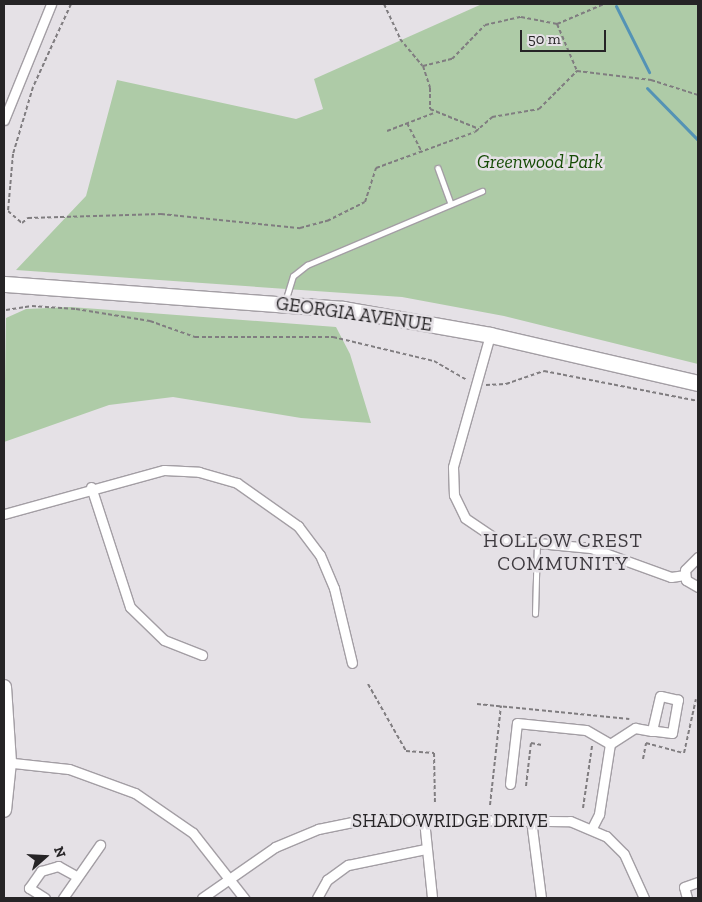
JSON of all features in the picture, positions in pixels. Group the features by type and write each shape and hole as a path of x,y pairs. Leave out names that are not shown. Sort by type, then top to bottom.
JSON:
{"main road":[{"name":"GEORGIA AVENUE","path":"4,284 284,303 490,335 698,384"}],"street":[{"path":"4,120 51,4"},
{"path":"490,335 455,454 454,495 465,518 484,534 537,543 591,548 671,577 685,575"},
{"path":"4,514 91,487 164,470 199,472 237,483 268,501 298,526 320,555 334,588 352,663"},
{"path":"91,487 130,607 164,640 202,655"},
{"path":"685,575 689,562 698,557"},
{"path":"685,575 698,587"},
{"path":"4,687 6,762 4,810"},
{"path":"510,784 517,723 586,730 610,744"},
{"path":"592,828 602,798 610,744 636,728 652,730"},
{"path":"6,762 69,769 135,793 193,833 232,879 244,898"},
{"name":"SHADOWRIDGE DRIVE","path":"202,898 232,879 275,847 318,829 367,819 570,821 592,828 624,854 644,898"},
{"path":"424,820 425,849 432,898"},
{"path":"531,820 541,898"},
{"path":"63,898 76,876 100,845"},
{"path":"317,898 327,880 348,865 425,849"},
{"path":"45,898 29,888 45,868 58,866 76,876"},
{"path":"687,898 684,886 698,882"}],"lane":[{"path":"438,168 451,204"},
{"path":"284,303 290,282 299,270 482,191"},
{"path":"535,614 537,543"}],"path":[{"path":"71,4 33,87 13,154 8,211 22,223 28,218 161,214 300,228 327,221 365,202 376,168 480,129 492,117 538,108 577,71"},
{"path":"384,4 400,39 423,66 434,113"},
{"path":"423,66 452,59 474,34 493,22 521,17 558,24 604,4"},
{"path":"558,24 577,71"},
{"path":"577,71 658,81 698,95"},
{"path":"387,131 434,113 480,129"},
{"path":"407,122 409,133 419,142 422,152"},
{"path":"6,310 32,306 76,309 150,321 196,337 333,337 434,361 466,380"},
{"path":"483,384 506,384 544,371 698,402"},
{"path":"368,684 406,751 434,753 435,804"},
{"path":"477,704 636,720"},
{"path":"490,805 501,706"},
{"path":"583,808 593,740"},
{"path":"526,786 531,743 542,745"}],"green space":[{"name":"Greenwood Park","path":"482,4 698,4 698,364 504,316 402,297 16,270 86,196 117,80 296,119 323,109 314,79"},
{"path":"71,307 336,327 350,354 371,423 301,418 173,397 109,405 4,442 6,318 26,309"}],"waterway":[{"path":"616,6 649,72"},
{"path":"647,88 698,140"}],"district":[{"name":"HOLLOW CREST COMMUNITY","path":"563,552"}]}
